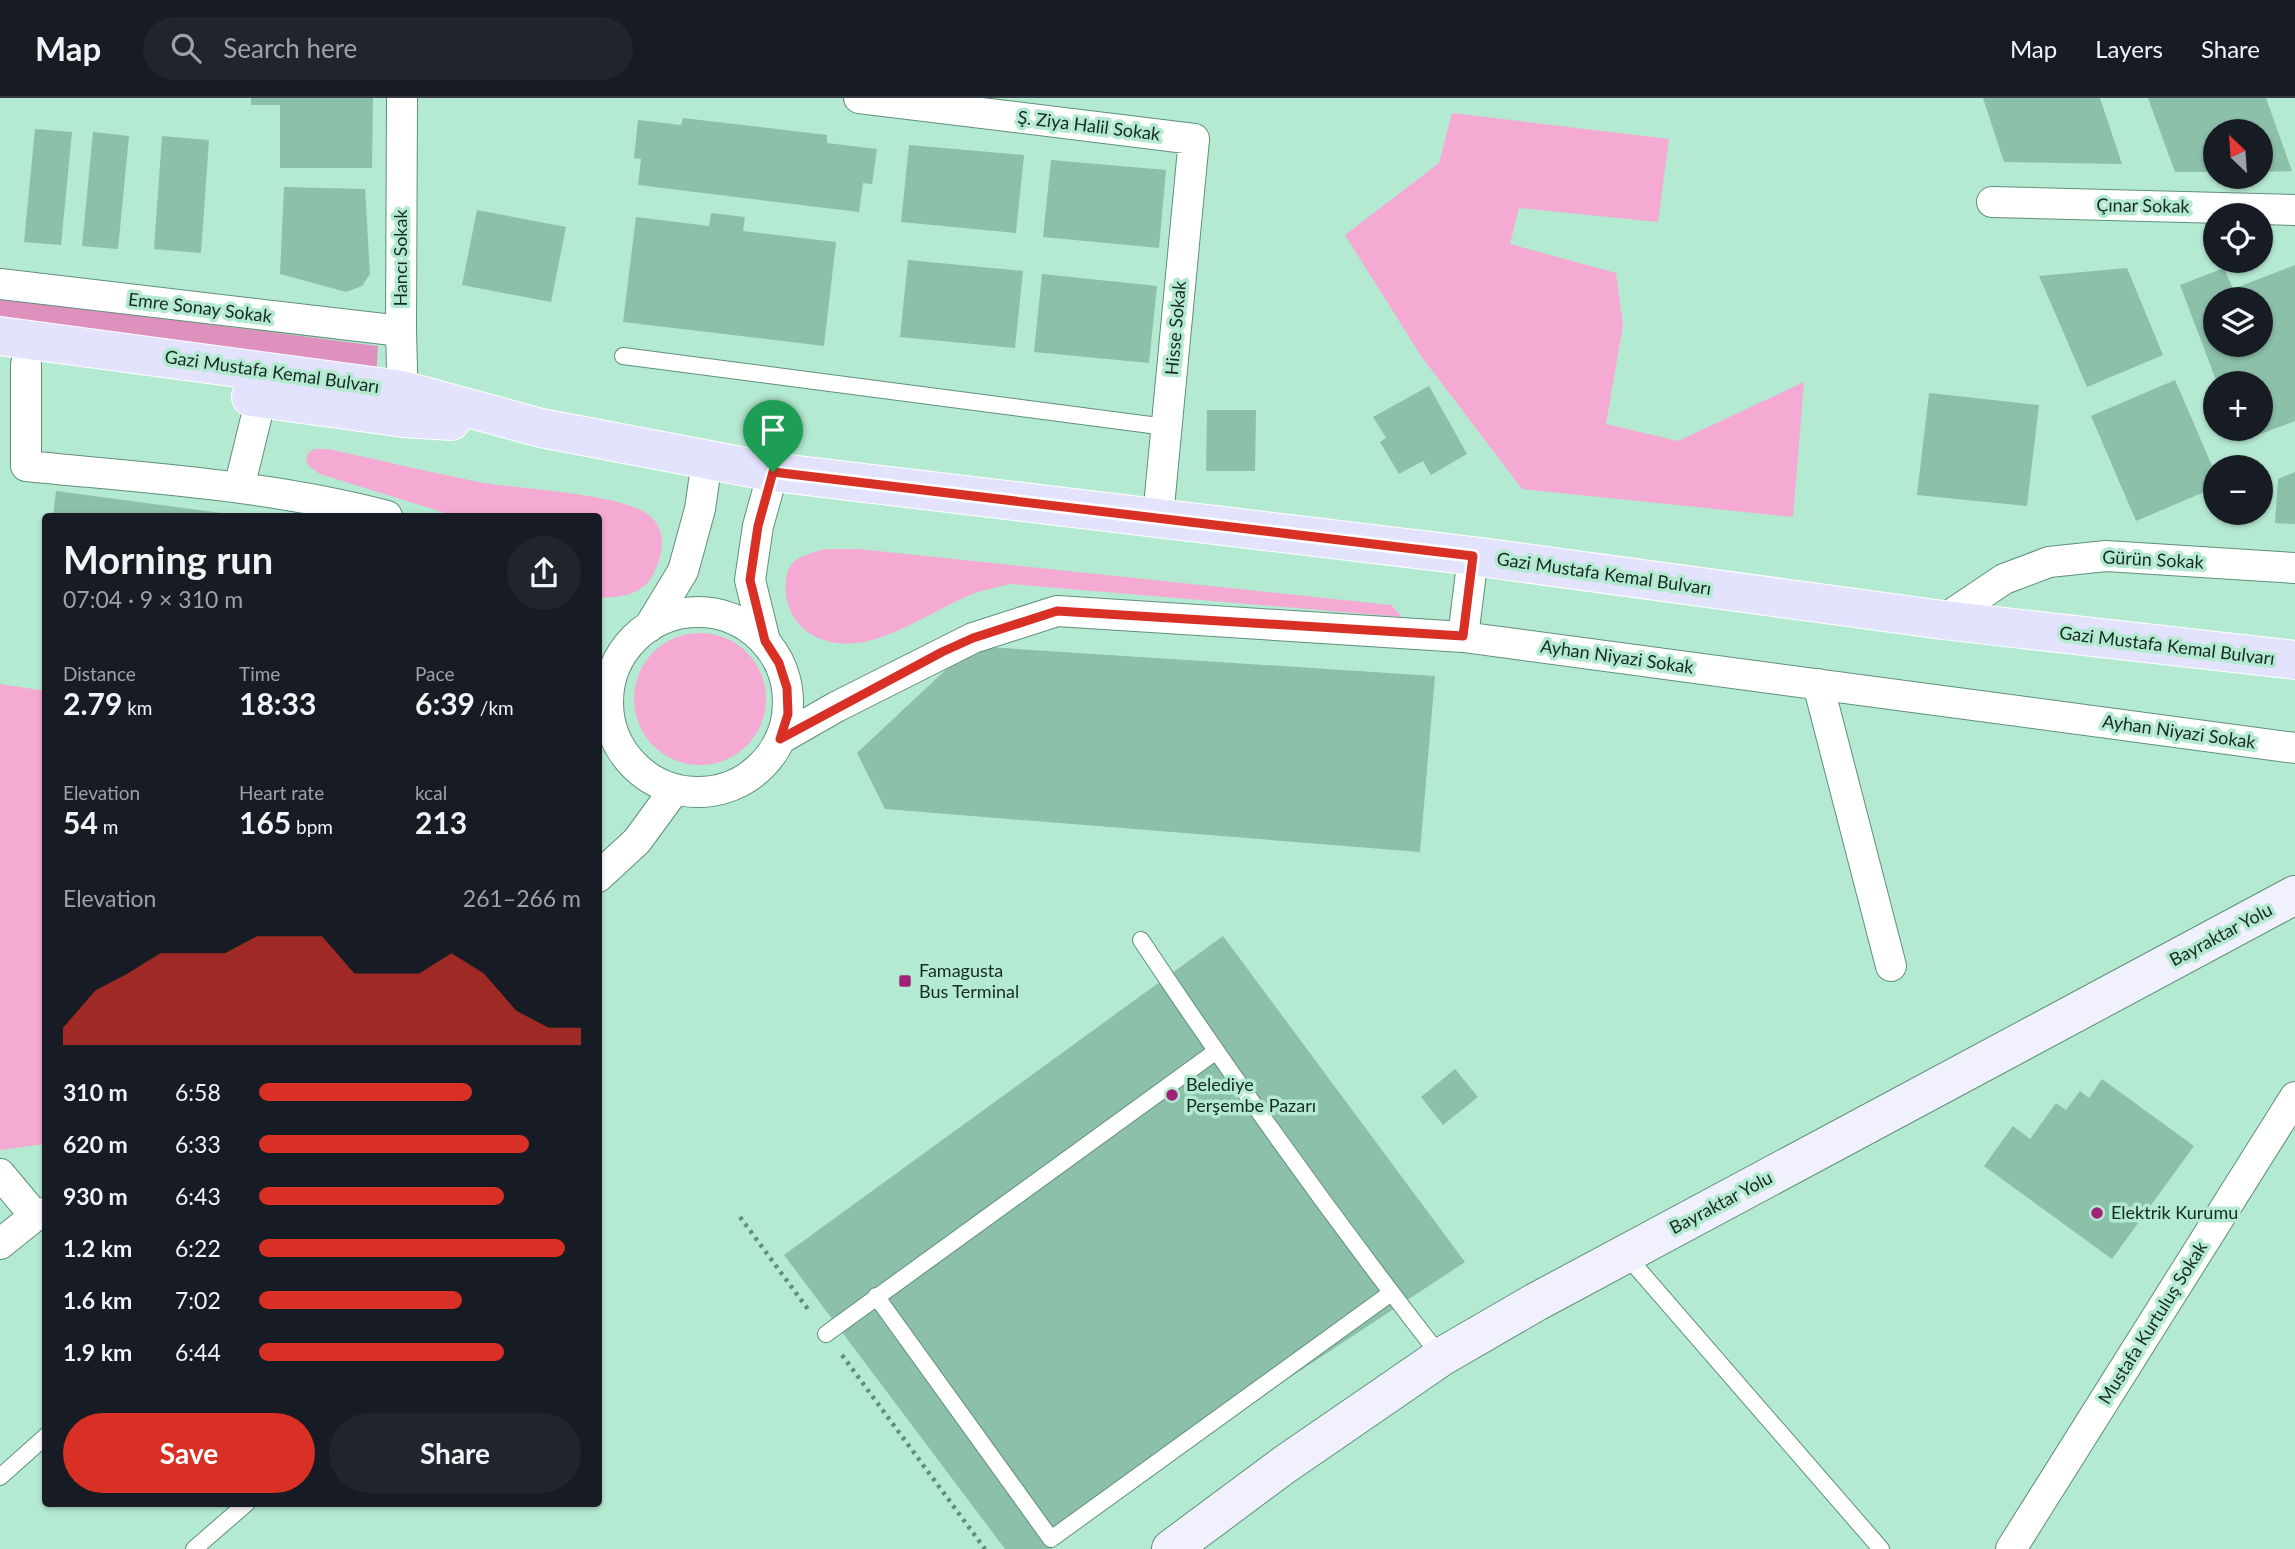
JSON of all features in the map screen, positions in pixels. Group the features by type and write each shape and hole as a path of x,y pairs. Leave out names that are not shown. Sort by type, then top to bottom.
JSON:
{"main road":[{"name":"Gazi Mustafa Kemal Bulvarı","path":"0,336 541,428 773,472 1473,556 1943,620 2295,660"},
{"name":"Gazi Mustafa Kemal Bulvarı","path":"13,362 261,398 403,404"}],"street":[{"name":"Hancı Sokak","path":"402,98 403,404"},
{"name":"Ş. Ziya Halil Sokak","path":"859,98 1194,139"},
{"name":"Hisse Sokak","path":"1158,517 1194,139"},
{"name":"Çınar Sokak","path":"1992,202 2295,209"},
{"name":"Emre Sonay Sokak","path":"0,284 401,331"},
{"path":"13,362 13,464 239,488 375,513"},
{"path":"239,488 261,398"},
{"path":"707,460 700,509 683,571 649,626 630,643 604,680 612,731 622,751 645,775 675,789 700,792 725,788 748,777 767,760 780,739 788,714 787,688 779,663 765,641 750,580 758,526 773,472"},
{"path":"1463,636 1473,556"},
{"name":"Gürün Sokak","path":"1943,620 2004,579 2049,562 2106,556 2295,568"},
{"name":"Ayhan Niyazi Sokak","path":"780,739 942,652 973,638 1057,611 1463,636 2295,748"},
{"path":"649,626 672,616 697,612 722,615 745,625 765,641"},
{"path":"1818,684 1891,967"},
{"path":"602,873 637,841 675,789"},
{"name":"Bayraktar Yolu","path":"1171,1549 1284,1465 1441,1357 1536,1302 2295,895"},
{"name":"Mustafa Kurtuluş Sokak","path":"2011,1549 2295,1097"},
{"path":"0,1174 42,1220 0,1244"}],"lane":[{"path":"623,356 1167,427"},
{"path":"1141,940 1215,1052 1441,1357"},
{"path":"826,1334 1215,1052"},
{"path":"1625,1254 1881,1549"},
{"path":"876,1296 1051,1539 1391,1293"},
{"path":"0,1477 42,1440"},
{"path":"194,1549 242,1507"}],"path":[{"path":"740,1217 985,1549"}],"shaded area":[{"path":"1452,113 1669,139 1658,222 1519,208 1510,244 1616,273 1623,325 1606,424 1678,441 1804,382 1793,517 1522,489 1421,356 1345,235 1439,163"},
{"path":"0,297 378,346 376,379 0,327"},
{"path":"314,449 328,449 484,483 619,502 650,516 656,523 662,538 661,555 651,578 641,589 602,598 602,513 445,513 320,474 306,461 308,453"},
{"path":"824,549 859,549 1391,605 1402,617 1011,584 975,593 886,635 844,644 821,639 802,627 789,608 786,596 787,576 791,565 802,557"},
{"path":"700,633 725,638 746,653 761,674 766,699 761,724 746,745 725,760 700,765 675,760 654,745 639,724 634,699 639,674 654,653 675,638"},
{"path":"0,684 42,690 42,1144 0,1150"}],"building":[{"path":"251,98 373,98 372,168 280,168 280,105 251,105"},
{"path":"1983,98 2100,98 2122,164 2004,162"},
{"path":"2148,98 2266,98 2292,171 2273,172 2273,119 2203,119 2203,172 2175,172"},
{"path":"683,118 827,135 827,143 877,149 872,184 863,183 859,212 638,185 641,159 634,158 638,120 681,125"},
{"path":"35,129 72,132 61,245 24,242"},
{"path":"93,132 129,136 118,249 82,246"},
{"path":"162,136 209,140 201,253 154,249"},
{"path":"909,145 1024,155 1016,233 901,222"},
{"path":"1051,160 1166,170 1159,248 1043,237"},
{"path":"284,187 365,189 370,274 362,286 346,292 280,274"},
{"path":"477,210 566,227 551,302 462,285"},
{"path":"711,213 745,217 743,231 836,242 824,346 623,322 636,217 709,226"},
{"path":"908,260 1023,271 1015,348 900,337"},
{"path":"2295,265 2295,421 2273,429 2273,371 2212,371 2207,357 2273,357 2273,287 2238,287"},
{"path":"2127,268 2163,355 2087,387 2039,276"},
{"path":"2211,273 2226,273 2232,287 2203,287 2203,346 2180,285"},
{"path":"1042,274 1157,286 1149,363 1034,352"},
{"path":"2175,380 2207,455 2203,455 2203,493 2136,521 2091,416"},
{"path":"1429,386 1467,454 1431,475 1423,461 1399,474 1380,442 1386,438 1373,417"},
{"path":"1929,393 2039,405 2027,506 1917,495"},
{"path":"1207,410 1256,410 1255,471 1206,471"},
{"path":"2295,472 2295,524 2275,523 2278,479"},
{"path":"56,491 221,513 53,513"},
{"path":"971,646 1435,676 1420,852 885,809 857,753"},
{"name":"Belediye Perşembe Pazarı","path":"1223,936 1465,1262 1280,1384 1051,1549 1005,1549 784,1255"},
{"path":"1455,1069 1478,1097 1443,1125 1421,1097"},
{"name":"Elektrik Kurumu","path":"2102,1079 2194,1146 2112,1259 1984,1166 2013,1126 2030,1139 2056,1103 2066,1110 2080,1091 2089,1098"}],"place":[{"name":"Famagusta Bus Terminal","path":"905,981"},
{"name":"Belediye Perşembe Pazarı","path":"1172,1095"},
{"name":"Elektrik Kurumu","path":"2097,1213"}],"route":[{"path":"773,472 1473,556 1463,636 1057,611 973,638 942,652 780,739 788,714 787,688 779,663 765,641 750,580 758,526 773,472"}]}
